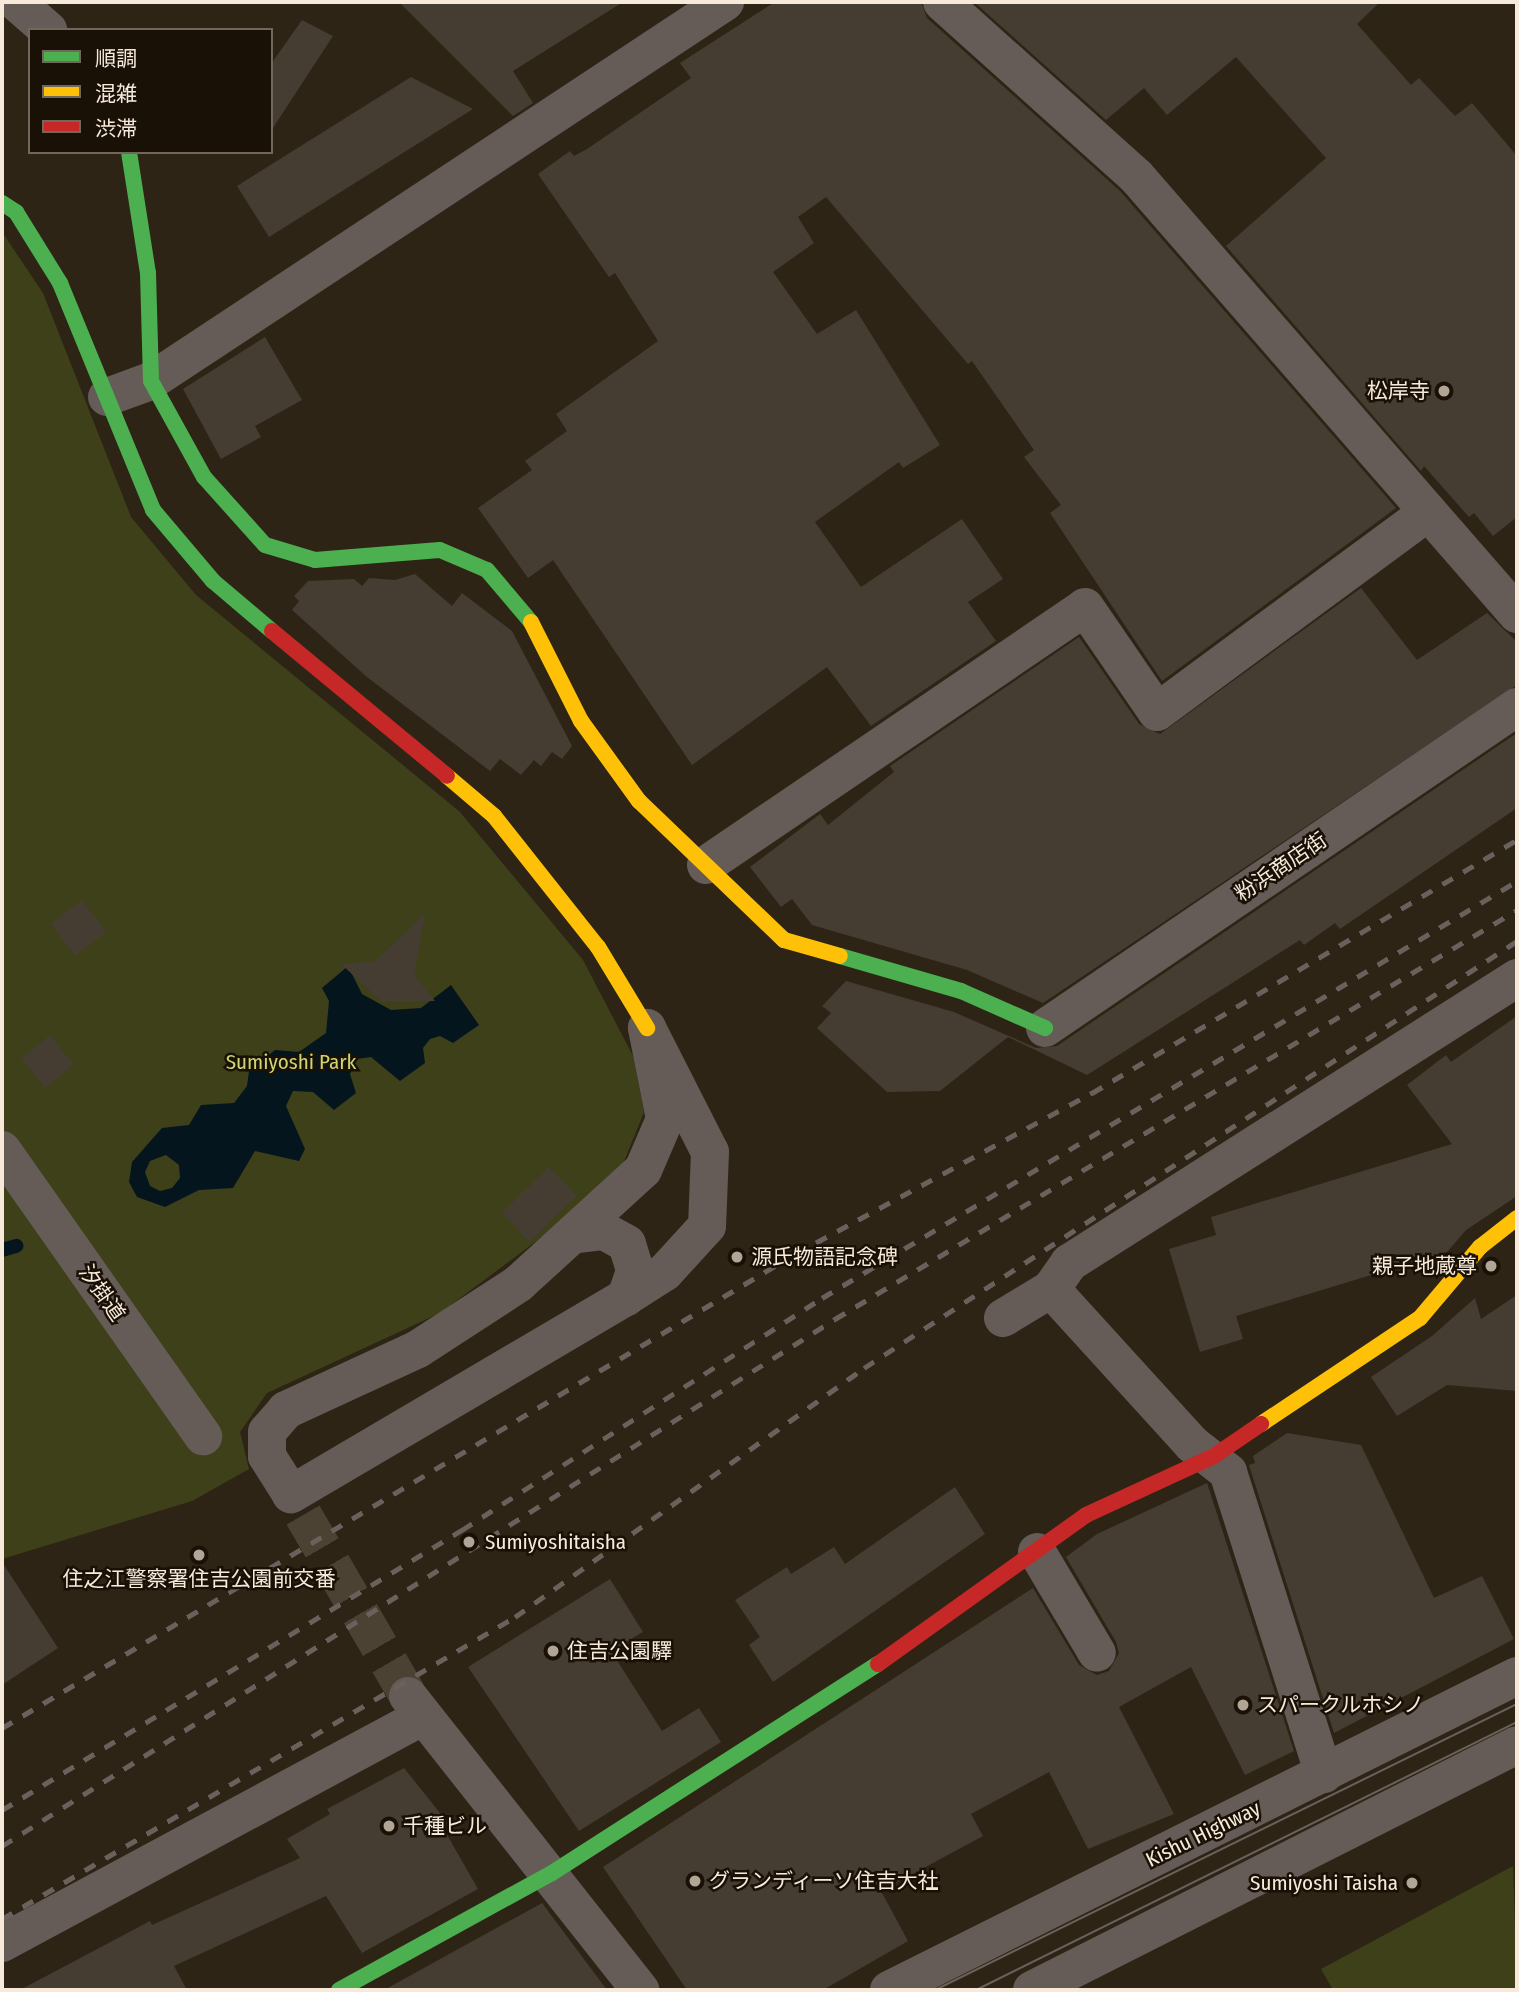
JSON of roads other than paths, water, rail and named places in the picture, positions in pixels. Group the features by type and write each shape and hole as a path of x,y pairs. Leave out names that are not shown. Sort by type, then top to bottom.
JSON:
{"street":[{"path":"16,2 46,28"},
{"path":"107,397 151,381 725,2"},
{"path":"942,2 1136,176 1517,614"},
{"path":"129,154 148,273 151,381 204,477 265,545 315,560 440,550 487,570 529,617 580,721 639,801 784,940 961,991 1045,1028"},
{"path":"2,203 16,212 60,283 153,510 205,571 494,816 598,947 647,1028 710,1152 707,1226 665,1272 297,1504 267,1456 267,1432 286,1410 418,1349 518,1284 579,1234 643,1170 665,1119 647,1028"},
{"path":"706,865 1085,607 1157,712 1428,512"},
{"name":"粉浜商店街","path":"1045,1028 1517,707"},
{"path":"1003,1318 1051,1289 1069,1263 1517,978"},
{"name":"汐掛道","path":"2,1150 202,1436"},
{"path":"339,1990 552,1873 743,1754 1037,1552 1086,1515 1214,1456 1420,1318 1480,1247 1517,1218"},
{"path":"579,1234 604,1231 627,1244 635,1271 626,1297"},
{"path":"1051,1289 1192,1444 1214,1456 1228,1472 1324,1774"},
{"path":"1037,1552 1097,1653"},
{"name":"Kishu Highway","path":"889,1990 1517,1676"},
{"path":"2,1943 414,1705 552,1873 640,1990"},
{"path":"1032,1990 1517,1745"}],"water":[{"path":"348,966 362,994 391,1010 421,1008 451,985 479,1025 453,1043 440,1036 430,1039 423,1048 425,1063 400,1081 371,1057 357,1059 350,1074 356,1093 334,1110 313,1092 293,1091 286,1106 305,1149 299,1161 255,1151 233,1188 199,1190 165,1207 137,1197 129,1182 132,1162 162,1128 189,1125 201,1105 234,1103 247,1086 249,1071 275,1050 299,1052 326,1033 329,1001 322,988","holes":["166,1155 179,1165 180,1178 172,1188 160,1191 150,1186 145,1172 150,1161"]}],"waterway":[{"path":"2,1250 16,1246"}],"tunnel":[{"path":"303,1515 407,1694"}],"tram line":[{"path":"935,1990 1517,1704"},
{"path":"976,1990 1517,1722"}],"railway":[{"path":"2,1728 795,1254 1092,1093 1517,840"},
{"path":"2,1810 462,1530 822,1298 1517,881"},
{"path":"2,1846 835,1319 1517,910"},
{"path":"2,1919 515,1617 864,1368 1517,941"}],"place":[{"name":"松岸寺","path":"1444,391"},
{"name":"源氏物語記念碑","path":"737,1257"},
{"name":"親子地蔵尊","path":"1491,1266"},
{"name":"Sumiyoshitaisha","path":"469,1542"},
{"name":"住之江警察署住吉公園前交番","path":"199,1555"},
{"name":"住吉公園驛","path":"553,1651"},
{"name":"スパークルホシノ","path":"1243,1705"},
{"name":"千種ビル","path":"389,1826"},
{"name":"グランディーソ住吉大社","path":"695,1881"},
{"name":"Sumiyoshi Taisha","path":"1412,1883"}],"park label":[{"name":"Sumiyoshi Park","path":"291,1062"}]}
